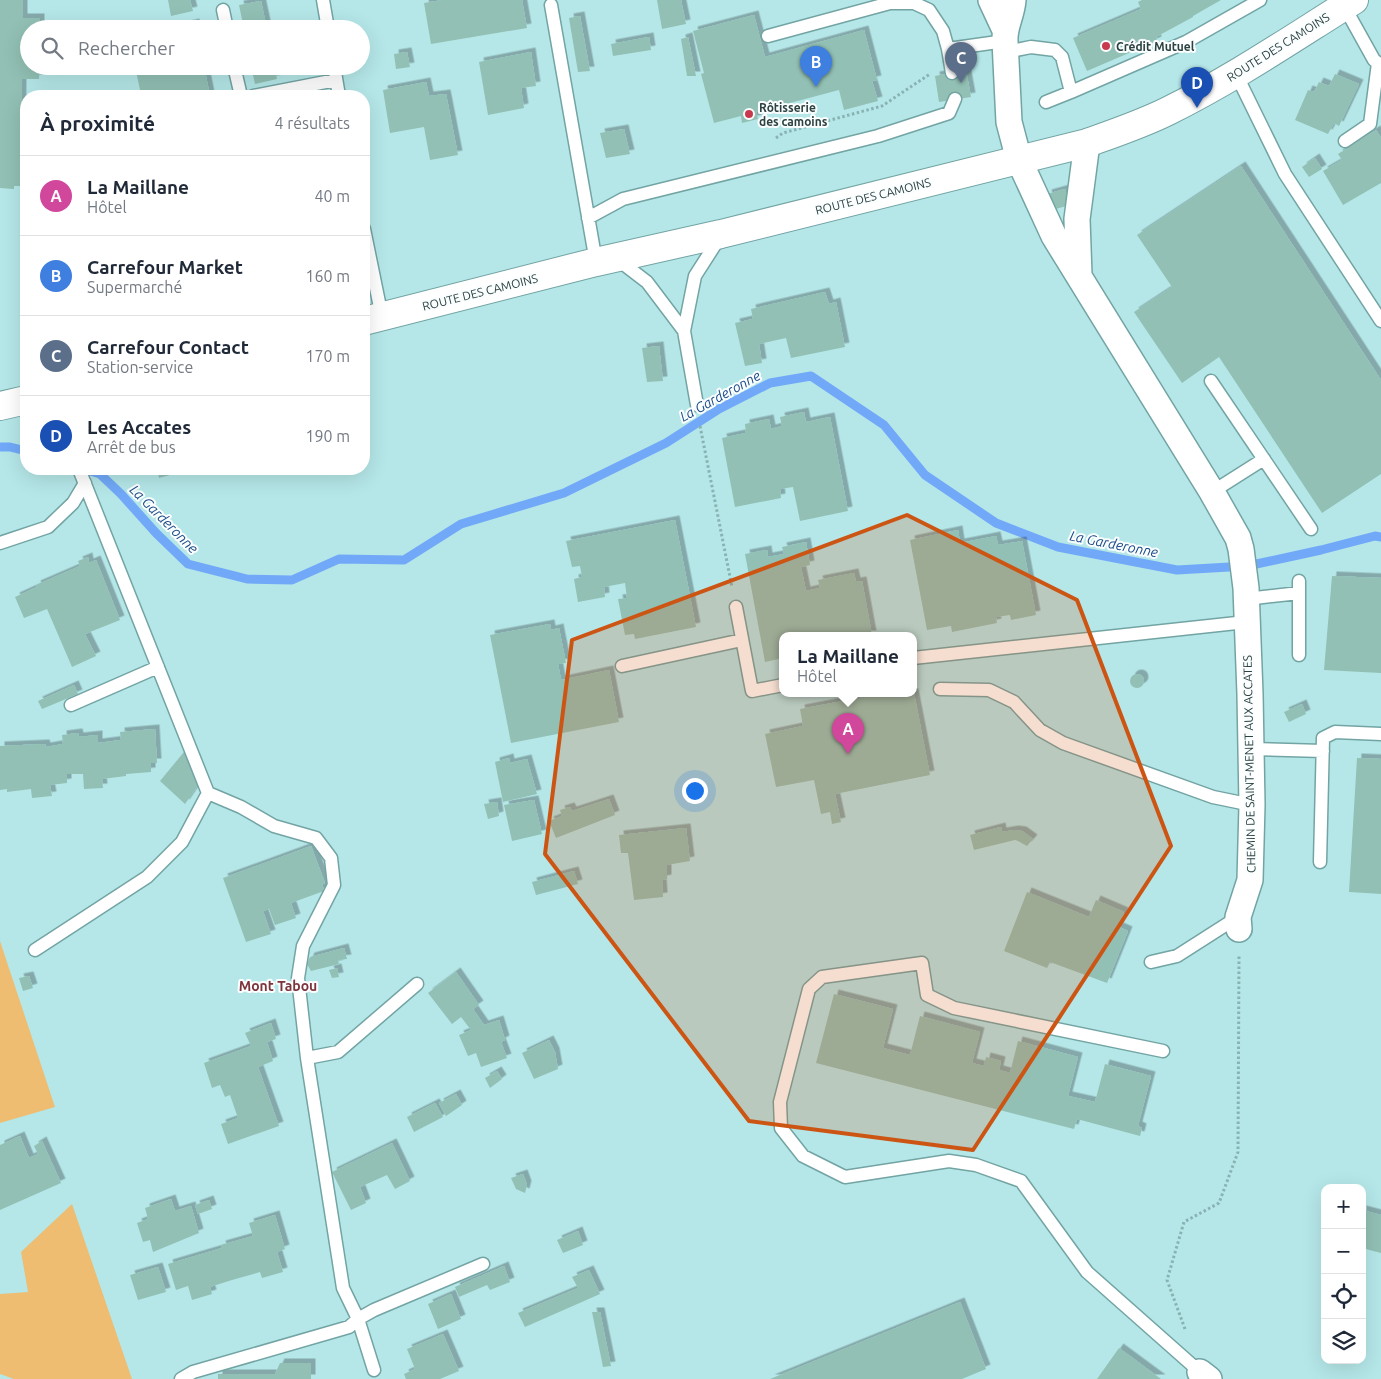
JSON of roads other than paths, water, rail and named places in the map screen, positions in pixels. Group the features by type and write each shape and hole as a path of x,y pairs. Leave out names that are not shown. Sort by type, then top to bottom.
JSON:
{"main road":[{"name":"ROUTE DES CAMOINS","path":"373,319 606,260 721,234 1087,143 1125,130 1168,111 1236,74 1349,3"},
{"path":"0,406 20,401"}],"street":[{"name":"CHEMIN DE SAINT-MENET AUX ACCATES","path":"991,0 1005,41"},
{"name":"CHEMIN DE SAINT-MENET AUX ACCATES","path":"1013,0 1005,41 1009,122 1019,160 1054,236 1212,492 1238,538 1241,549 1246,603 1250,694 1252,805 1250,880 1238,923"},
{"name":"CHEMIN DE SAINT-MENET AUX ACCATES","path":"1079,275 1077,219 1087,143"}],"lane":[{"path":"323,0 326,20"},
{"path":"1046,102 1186,42 1260,0"},
{"path":"768,36 890,3 914,3 930,10 943,31 951,68"},
{"path":"1345,141 1370,124 1380,64 1374,60 1349,3"},
{"path":"551,5 588,218 606,260 647,282 684,331"},
{"path":"223,10 225,20"},
{"path":"948,49 1005,41 1055,50 1062,58 1071,92"},
{"path":"1236,74 1285,174 1381,321"},
{"path":"236,75 240,90"},
{"path":"335,75 338,90"},
{"path":"284,90 336,80"},
{"path":"588,218 623,199 878,136 949,113 956,99"},
{"path":"696,405 684,331 696,276 721,234"},
{"path":"370,289 373,319"},
{"path":"1211,381 1311,530"},
{"path":"1212,492 1264,459"},
{"path":"82,475 208,793 241,807 274,826 316,838 331,858 334,885 303,946 298,978 307,1058 342,1288 358,1319 374,1370"},
{"path":"0,544 48,527 73,503 85,483"},
{"path":"917,657 1246,603 1299,587 1299,655"},
{"path":"736,607 752,691 779,686"},
{"path":"622,666 742,640"},
{"path":"71,705 158,667"},
{"path":"940,689 989,690 1014,702 1040,730 1063,744 1213,797 1252,805"},
{"path":"1320,862 1323,738 1335,732 1381,734"},
{"path":"1251,749 1323,751"},
{"path":"35,950 147,877 182,842 208,793"},
{"path":"1151,962 1177,956 1238,923"},
{"path":"1163,1051 954,1008 927,995 922,963 822,976 809,989 806,999 780,1102 781,1128 803,1156 845,1177 949,1161 976,1165 1021,1181 1086,1272 1205,1376"},
{"path":"307,1058 338,1052 417,984"},
{"path":"181,1379 193,1372 349,1327 358,1319 374,1310 483,1264"}],"waterway":[{"name":"La Garderonne","path":"101,475 188,564 247,579 292,580 339,559 404,560 461,524 564,493 666,443 719,409 770,383 811,376 884,425 925,475 996,523 1058,547 1177,570 1247,566 1375,536 1381,537"},
{"name":"La Garderonne","path":"0,447 20,450"}],"place":[{"name":"Crédit Mutuel","path":"1106,46"},
{"name":"Carrefour Contact","path":"961,83"},
{"name":"Carrefour Market","path":"816,87"},
{"name":"Les Accates","path":"1197,108"},
{"name":"Rôtisserie des camoins","path":"749,114"},
{"name":"La Maillane","path":"848,754"}],"district":[{"name":"Mont Tabou","path":"278,986"}]}
